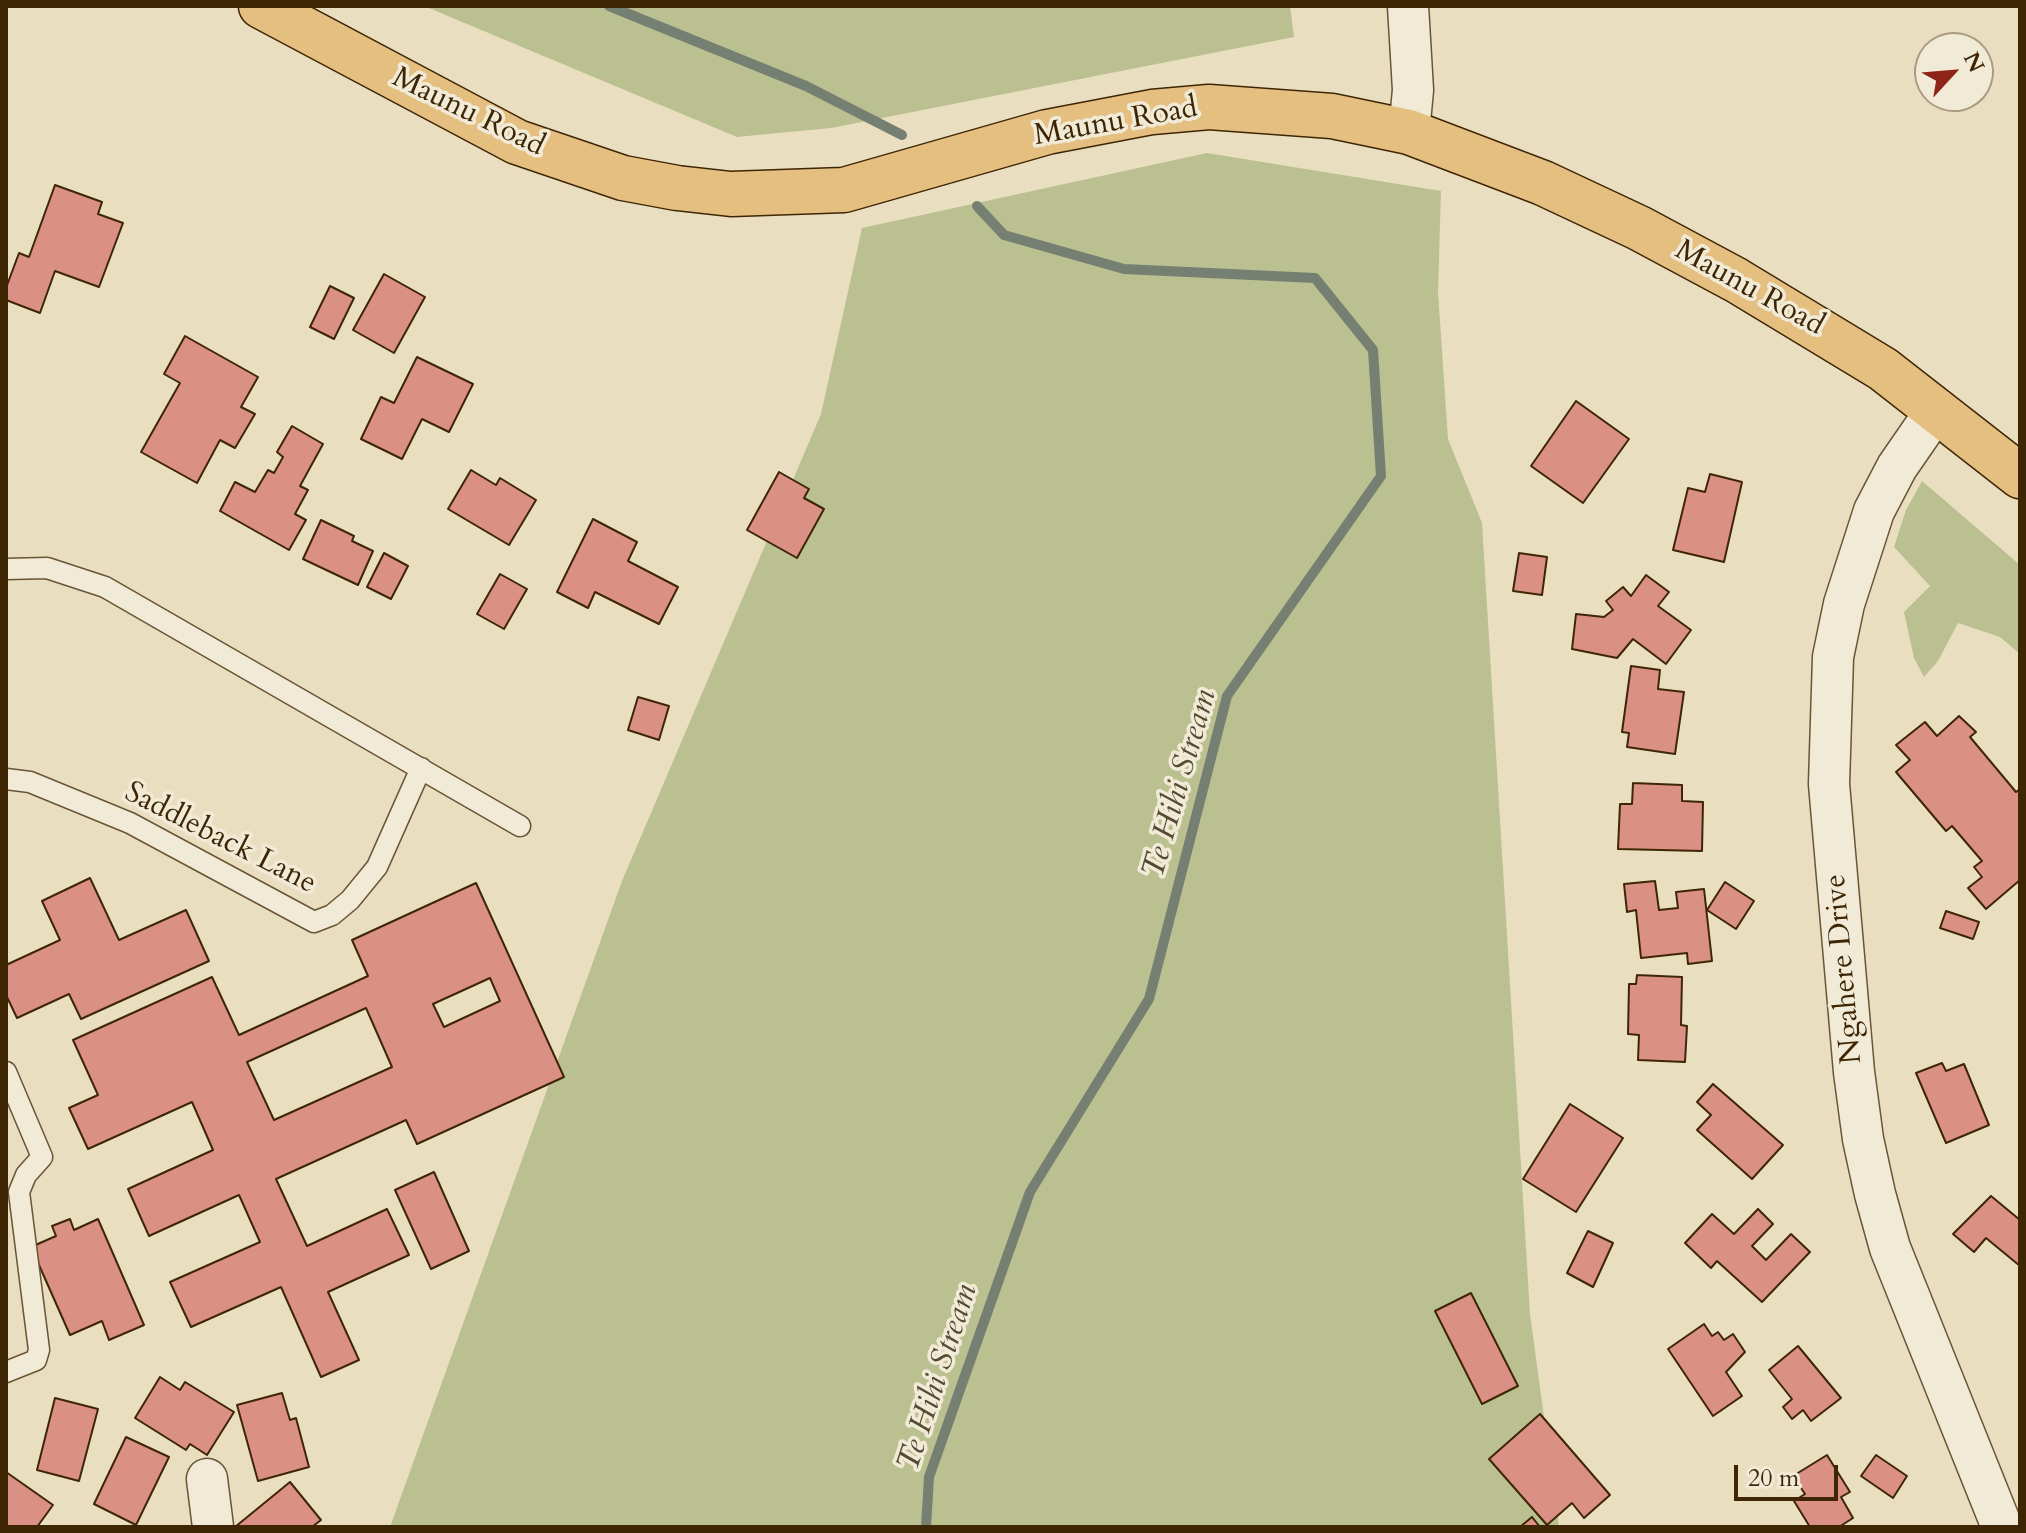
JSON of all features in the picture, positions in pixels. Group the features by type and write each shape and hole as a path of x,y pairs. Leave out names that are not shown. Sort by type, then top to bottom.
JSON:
{"main road":[{"name":"Maunu Road","path":"261,6 517,142 623,178 704,191 788,194 844,190 1047,132 1139,114 1209,107 1332,116 1409,132 1543,183 1639,228 1837,339 1937,409 2020,476"}],"street":[{"path":"1408,6 1413,90 1409,132"},
{"name":"Ngahere Drive","path":"1937,409 1897,467 1874,511 1844,604 1833,657 1829,784 1854,1072 1875,1194 1890,1248 2002,1527"},
{"path":"207,1479 213,1527"}],"lane":[{"path":"6,569 47,568 105,587 520,826"},
{"name":"Saddleback Lane","path":"6,779 30,782 130,823 314,922 332,915 350,900 377,867 421,768"},
{"path":"6,1072 42,1157 26,1175 19,1192 39,1350 36,1360 6,1372"}],"green space":[{"path":"424,6 1290,6 1294,37 831,128 737,137"},
{"path":"1207,153 1441,191 1438,292 1448,439 1482,523 1530,1314 1559,1527 390,1527 622,881 821,414 862,228"},
{"path":"1922,481 2020,565 2020,654 2000,637 1958,623 1938,661 1924,677 1914,658 1904,612 1930,586 1894,547 1906,510"}],"building":[{"path":"55,185 102,202 98,214 123,223 99,287 55,271 40,313 6,300 6,288 19,253 29,257"},
{"path":"384,274 425,297 394,353 353,330"},
{"path":"330,286 354,298 334,339 310,327"},
{"path":"185,336 258,377 241,407 255,414 235,448 220,440 197,483 141,452 180,383 164,374"},
{"path":"417,357 473,384 449,432 422,419 402,459 361,439 381,397 394,403"},
{"path":"1576,401 1629,439 1583,503 1531,466"},
{"path":"292,426 323,444 300,486 308,490 295,514 306,520 289,550 220,511 235,482 255,492 268,470 274,473 283,457 277,452"},
{"path":"471,470 496,485 500,478 536,500 509,545 448,509"},
{"path":"779,472 809,489 804,498 824,509 797,558 747,530"},
{"path":"1710,474 1742,482 1724,562 1673,550 1688,488 1705,492"},
{"path":"593,519 637,542 628,561 678,587 659,624 595,592 588,608 557,592"},
{"path":"321,520 354,536 352,541 373,551 358,585 303,559"},
{"path":"384,553 408,566 391,599 367,587"},
{"path":"1519,553 1547,557 1542,595 1513,591"},
{"path":"500,574 527,589 504,629 477,614"},
{"path":"1646,575 1669,592 1658,606 1691,630 1666,664 1633,639 1617,658 1572,649 1576,614 1604,617 1613,610 1606,601 1623,587 1631,596"},
{"path":"1631,666 1660,670 1658,689 1684,692 1675,754 1627,747 1629,733 1622,732"},
{"path":"638,697 669,706 659,740 628,730"},
{"path":"1959,716 1976,732 1970,737 2016,792 2020,789 2020,880 1986,909 1968,888 1982,877 1974,867 1982,861 1952,826 1946,831 1896,772 1910,760 1896,745 1925,722 1937,736"},
{"path":"1633,783 1682,785 1682,801 1703,802 1702,851 1618,849 1620,804 1632,804"},
{"path":"90,878 119,940 186,910 209,961 81,1019 69,994 17,1018 6,995 6,965 60,940 42,901"},
{"path":"1655,881 1659,910 1678,908 1676,892 1704,889 1712,961 1688,964 1687,953 1641,958 1636,910 1627,912 1624,884"},
{"path":"1725,882 1754,901 1736,929 1707,910"},
{"path":"476,883 564,1077 417,1144 406,1120 276,1179 307,1246 387,1209 409,1255 328,1292 359,1360 321,1377 281,1287 191,1327 170,1282 260,1242 239,1195 149,1236 128,1189 213,1150 192,1102 88,1149 69,1108 98,1095 73,1040 212,977 239,1035 368,976 352,940","holes":["490,978 500,1001 444,1027 433,1004","366,1008 392,1067 274,1120 247,1062"]},
{"path":"1946,911 1979,922 1973,939 1940,928"},
{"path":"1637,975 1682,977 1681,1025 1687,1026 1685,1062 1638,1060 1639,1035 1628,1034 1629,984 1636,984"},
{"path":"1942,1063 1946,1071 1964,1064 1989,1125 1946,1143 1916,1073"},
{"path":"1713,1084 1783,1145 1752,1179 1697,1130 1711,1115 1697,1102"},
{"path":"1570,1104 1623,1138 1576,1212 1523,1179"},
{"path":"434,1172 469,1251 431,1269 395,1190"},
{"path":"1991,1196 2020,1220 2020,1266 1986,1238 1974,1252 1953,1234"},
{"path":"1758,1209 1773,1224 1752,1246 1766,1260 1791,1234 1810,1252 1762,1302 1717,1261 1711,1268 1685,1243 1712,1214 1734,1234"},
{"path":"70,1219 74,1230 98,1219 144,1325 109,1340 102,1321 70,1335 31,1247 56,1236 52,1226"},
{"path":"1588,1231 1613,1243 1593,1287 1567,1273"},
{"path":"1471,1293 1518,1386 1482,1404 1435,1311"},
{"path":"1704,1324 1712,1336 1718,1332 1724,1340 1733,1334 1745,1352 1726,1372 1742,1396 1713,1416 1668,1349"},
{"path":"1798,1346 1841,1398 1811,1421 1803,1410 1792,1419 1783,1407 1792,1399 1769,1370"},
{"path":"160,1377 180,1390 185,1382 234,1412 207,1455 190,1444 186,1450 135,1418"},
{"path":"282,1393 290,1420 296,1418 309,1467 258,1481 237,1405"},
{"path":"55,1398 98,1409 79,1481 37,1470"},
{"path":"1540,1414 1610,1495 1584,1518 1572,1503 1547,1525 1489,1459"},
{"path":"126,1437 169,1457 136,1525 94,1504"},
{"path":"1827,1455 1850,1492 1841,1497 1853,1518 1839,1527 1810,1527 1794,1501 1805,1494 1793,1476"},
{"path":"1876,1455 1907,1476 1893,1498 1861,1476"},
{"path":"6,1472 53,1505 37,1527 6,1527"},
{"path":"290,1482 321,1520 312,1527 235,1527"},
{"path":"1532,1517 1540,1527 1520,1527"}],"waterway":[{"name":"Te Hihi Stream","path":"609,6 806,86 902,135"},
{"name":"Te Hihi Stream","path":"926,1527 929,1477 1030,1192 1149,999 1227,696 1381,476 1373,350 1315,278 1124,269 1004,235 977,206"}]}
